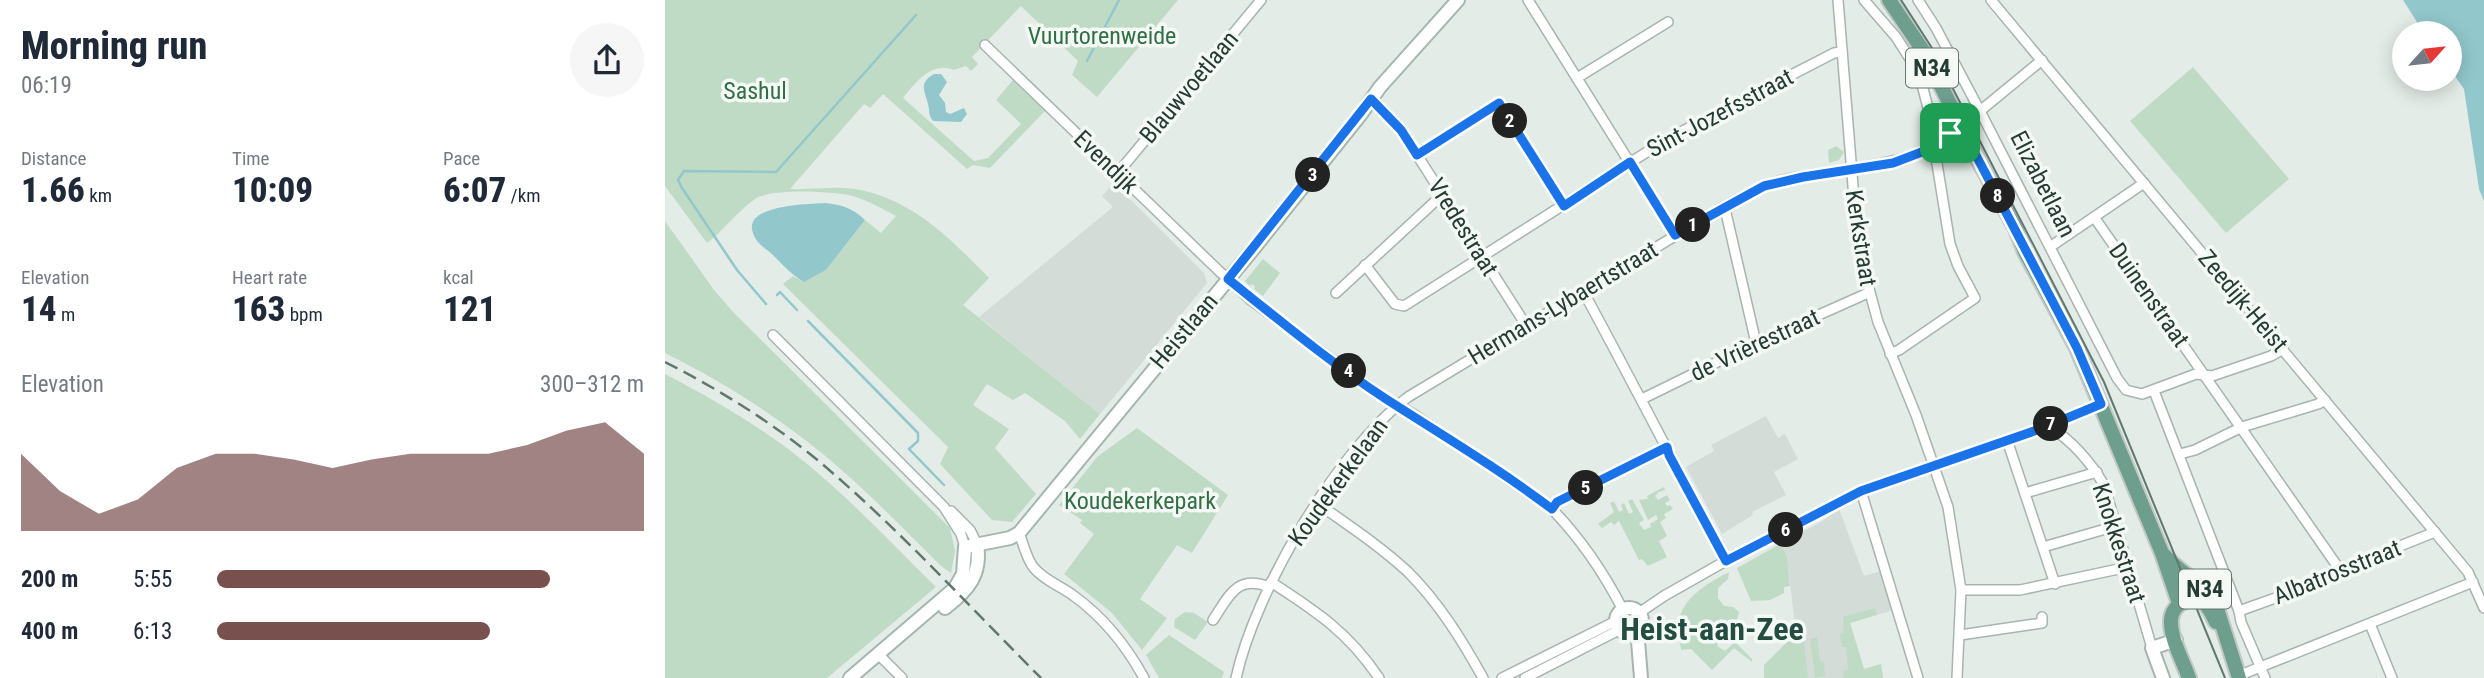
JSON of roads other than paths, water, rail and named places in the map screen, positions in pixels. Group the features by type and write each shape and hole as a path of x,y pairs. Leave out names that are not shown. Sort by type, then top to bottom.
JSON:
{"main road":[{"name":"Heistlaan","path":"1019,533 1228,279 1371,99 1458,0"},
{"name":"N34","path":"1889,0 1924,52 2077,348 2162,552 2179,603 2171,619 2189,678"},
{"path":"850,678 969,587 978,566 971,546 1010,538 1019,533"},
{"name":"N34","path":"2162,552 2174,566 2214,598 2239,677"},
{"name":"N34","path":"2179,603 2194,600 2205,604 2227,639"},
{"path":"1634,609 1639,613 1641,624 1634,633 1629,634 1619,620 1634,609"},
{"path":"1634,633 1638,641 1641,678"},
{"path":"2152,648 2176,640"},
{"name":"Knokkestraat","path":"2152,648 2163,678"}],"street":[{"name":"Blauwvoetlaan","path":"1117,174 1261,0"},
{"path":"1528,0 1675,235"},
{"name":"Kerkstraat","path":"1838,0 1858,248 1868,293 1948,507 1961,590 1957,678"},
{"path":"1864,0 1896,37 1919,73 1925,90 1954,257 1975,298 1899,351 1890,354"},
{"name":"Elizabetlaan","path":"1918,0 1980,111 2117,378 2126,390 2137,394 2154,391"},
{"name":"Zeedijk-Heist","path":"1991,0 2468,572 2484,608"},
{"path":"1577,78 1668,22"},
{"name":"Evendijk","path":"985,45 1117,174 1252,300 1397,405 1552,509 1577,537 1602,574 1619,620"},
{"name":"Sint-Jozefsstraat","path":"1365,265 1395,304 1405,306 1669,138 1834,53 1841,52"},
{"path":"1980,111 2042,60"},
{"name":"Vredestraat","path":"1371,99 1401,130 1526,325"},
{"path":"1417,155 1499,103 1564,206"},
{"path":"1933,135 1955,133 1968,140"},
{"name":"Hermans-Lybaertstraat","path":"1397,405 1675,235 1764,186 1785,180 1893,163 1935,147"},
{"path":"2050,247 2144,183"},
{"path":"1336,293 1442,195"},
{"path":"1723,207 1756,343"},
{"name":"Duinenstraat","path":"2094,217 2340,570"},
{"path":"1583,291 1726,561"},
{"name":"de Vrièrestraat","path":"1642,399 1756,343 1868,293"},
{"path":"773,335 944,507 966,524 971,546"},
{"path":"2265,678 2241,622 2154,391 2196,374 2212,376 2283,349"},
{"path":"2179,454 2195,450 2242,427 2325,400"},
{"path":"1639,613 1726,561 1861,491 2049,426 2101,404"},
{"name":"Koudekerkelaan","path":"1236,678 1241,657 1288,549 1349,458 1397,405"},
{"name":"Knokkestraat","path":"2049,426 2077,448 2097,472 2106,492 2152,648"},
{"path":"2007,440 2055,584"},
{"path":"1552,509 1557,502 1667,447"},
{"path":"2025,493 2097,472"},
{"path":"1861,491 1919,678"},
{"path":"1317,503 1372,542 1408,573 1447,619 1483,678"},
{"path":"2043,547 2116,526"},
{"name":"Albatrosstraat","path":"2239,611 2309,586 2340,570 2435,532"},
{"path":"1019,533 1026,555 1034,568 1074,596 1098,618 1118,640 1144,678"},
{"path":"1961,590 2020,590 2128,567"},
{"path":"1213,620 1238,587 1251,582 1271,584 1326,619 1350,642 1379,678"},
{"path":"2239,677 2473,582"},
{"path":"1960,635 2042,623 2042,617"},
{"path":"1502,678 1619,620"},
{"path":"1525,678 1619,620"},
{"path":"2370,624 2392,678"},
{"path":"883,652 902,678"}],"water":[{"path":"2403,0 2484,0 2484,201 2479,189 2462,86 2462,21 2416,21"},
{"path":"934,74 941,74 947,82 939,95 945,103 946,112 950,114 964,108 967,114 961,122 931,119 924,84"},
{"path":"825,203 847,208 865,220 826,270 804,282 760,244 753,233 752,224 766,211"}],"waterway":[{"path":"1087,61 1119,0"},
{"path":"766,304 737,270 678,180 684,171 776,172 916,15"},
{"path":"777,295 780,292 797,310"},
{"path":"808,321 918,433 918,441 909,449 944,485"}],"tram line":[{"path":"1901,0 1932,48 2104,382 2225,678"}],"railway":[{"path":"665,362 746,408 821,463 906,541 1041,678"}],"district":[{"name":"Heist-aan-Zee","path":"1712,629"}],"park label":[{"name":"Vuurtorenweide","path":"1102,36"},
{"name":"Sashul","path":"755,91"},
{"name":"Koudekerkepark","path":"1140,501"}]}
